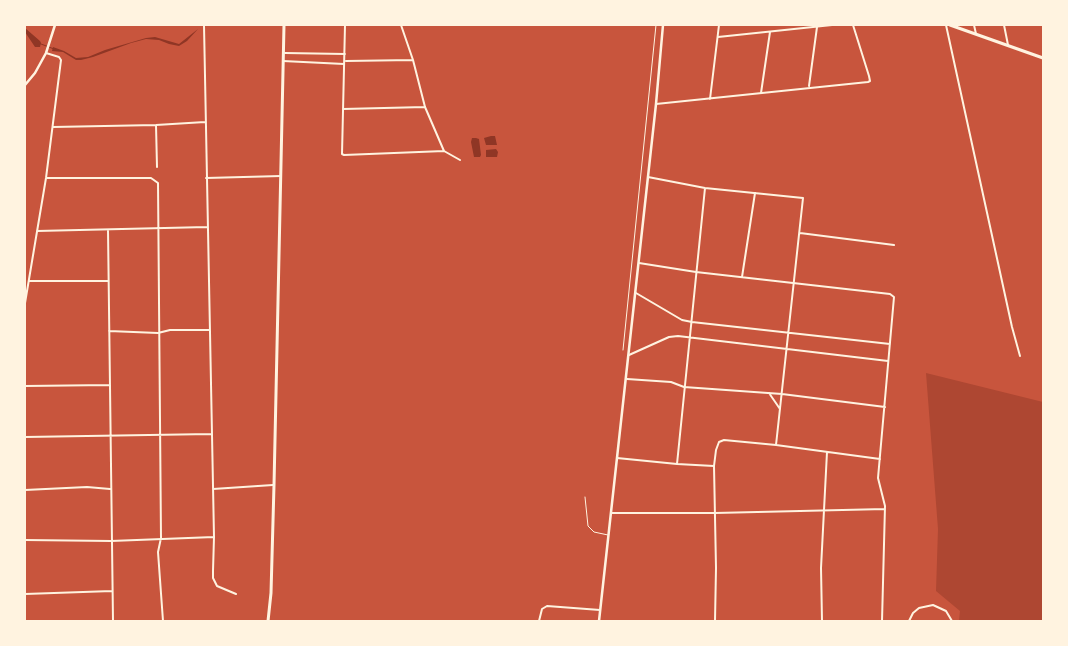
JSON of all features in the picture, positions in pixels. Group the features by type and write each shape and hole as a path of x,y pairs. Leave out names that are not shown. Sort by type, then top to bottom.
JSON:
{"main road":[{"path":"25,85 35,73 46,53 55,25"},
{"path":"268,621 271,593 274,485 284,25"},
{"path":"599,621 639,263 663,25"},
{"path":"950,25 1043,58"}],"street":[{"path":"204,25 214,537 212,558 215,583 217,586 236,594"},
{"path":"345,25 341,151 344,155 444,151 460,160"},
{"path":"401,25 413,60 425,107 444,151"},
{"path":"710,99 718,25"},
{"path":"718,37 832,25"},
{"path":"656,104 870,80 853,25"},
{"path":"946,25 1010,320 1020,356"},
{"path":"974,25 976,34"},
{"path":"1004,25 1008,46"},
{"path":"809,87 817,27"},
{"path":"761,93 770,32"},
{"path":"25,303 46,178 61,60 59,57 46,53"},
{"path":"283,53 345,54"},
{"path":"283,61 345,63 413,60"},
{"path":"343,109 425,107"},
{"path":"53,127 205,122"},
{"path":"156,125 157,167"},
{"path":"206,178 280,176"},
{"path":"648,177 705,188 803,198 776,445"},
{"path":"46,178 151,178 158,183 161,538 158,552 163,621"},
{"path":"677,464 705,188"},
{"path":"742,277 755,193"},
{"path":"37,231 208,228"},
{"path":"108,230 113,621"},
{"path":"799,233 894,245"},
{"path":"639,263 696,272 893,295 895,298 878,478 885,509 882,621"},
{"path":"29,281 108,281"},
{"path":"635,292 682,320 890,344"},
{"path":"109,331 158,333 170,330 209,330"},
{"path":"629,355 669,337 690,336 888,361"},
{"path":"626,379 671,382 684,387 782,394 885,407"},
{"path":"25,386 110,386"},
{"path":"768,393 780,409"},
{"path":"25,438 212,434"},
{"path":"715,621 714,466 719,442 776,445 880,459"},
{"path":"822,621 821,568 827,452"},
{"path":"617,458 714,466"},
{"path":"213,489 274,485"},
{"path":"25,490 87,487 110,489"},
{"path":"611,513 715,513 885,509"},
{"path":"25,540 111,541 214,537"},
{"path":"25,594 112,591"},
{"path":"909,621 913,613 919,608 933,605 946,611 952,621"},
{"path":"539,621 542,609 546,606 600,610"}],"lane":[{"path":"585,497 588,526 594,532 609,535"}],"path":[{"path":"623,350 656,25"}],"shaded area":[{"path":"25,28 40,41 40,47 35,47 25,32"},
{"path":"198,29 187,41 179,46 159,40 146,39 81,60 76,60 63,52 52,51 53,47 76,58 88,57 105,50 146,38 155,37 179,44"},
{"path":"495,136 497,145 486,145 484,138"},
{"path":"472,138 479,139 480,157 474,157"},
{"path":"496,149 498,152 497,157 486,157 486,150"},
{"path":"926,373 1043,402 1043,621 959,621 960,611 936,591 938,529"}],"waterway":[{"path":"41,44 54,49"}]}
